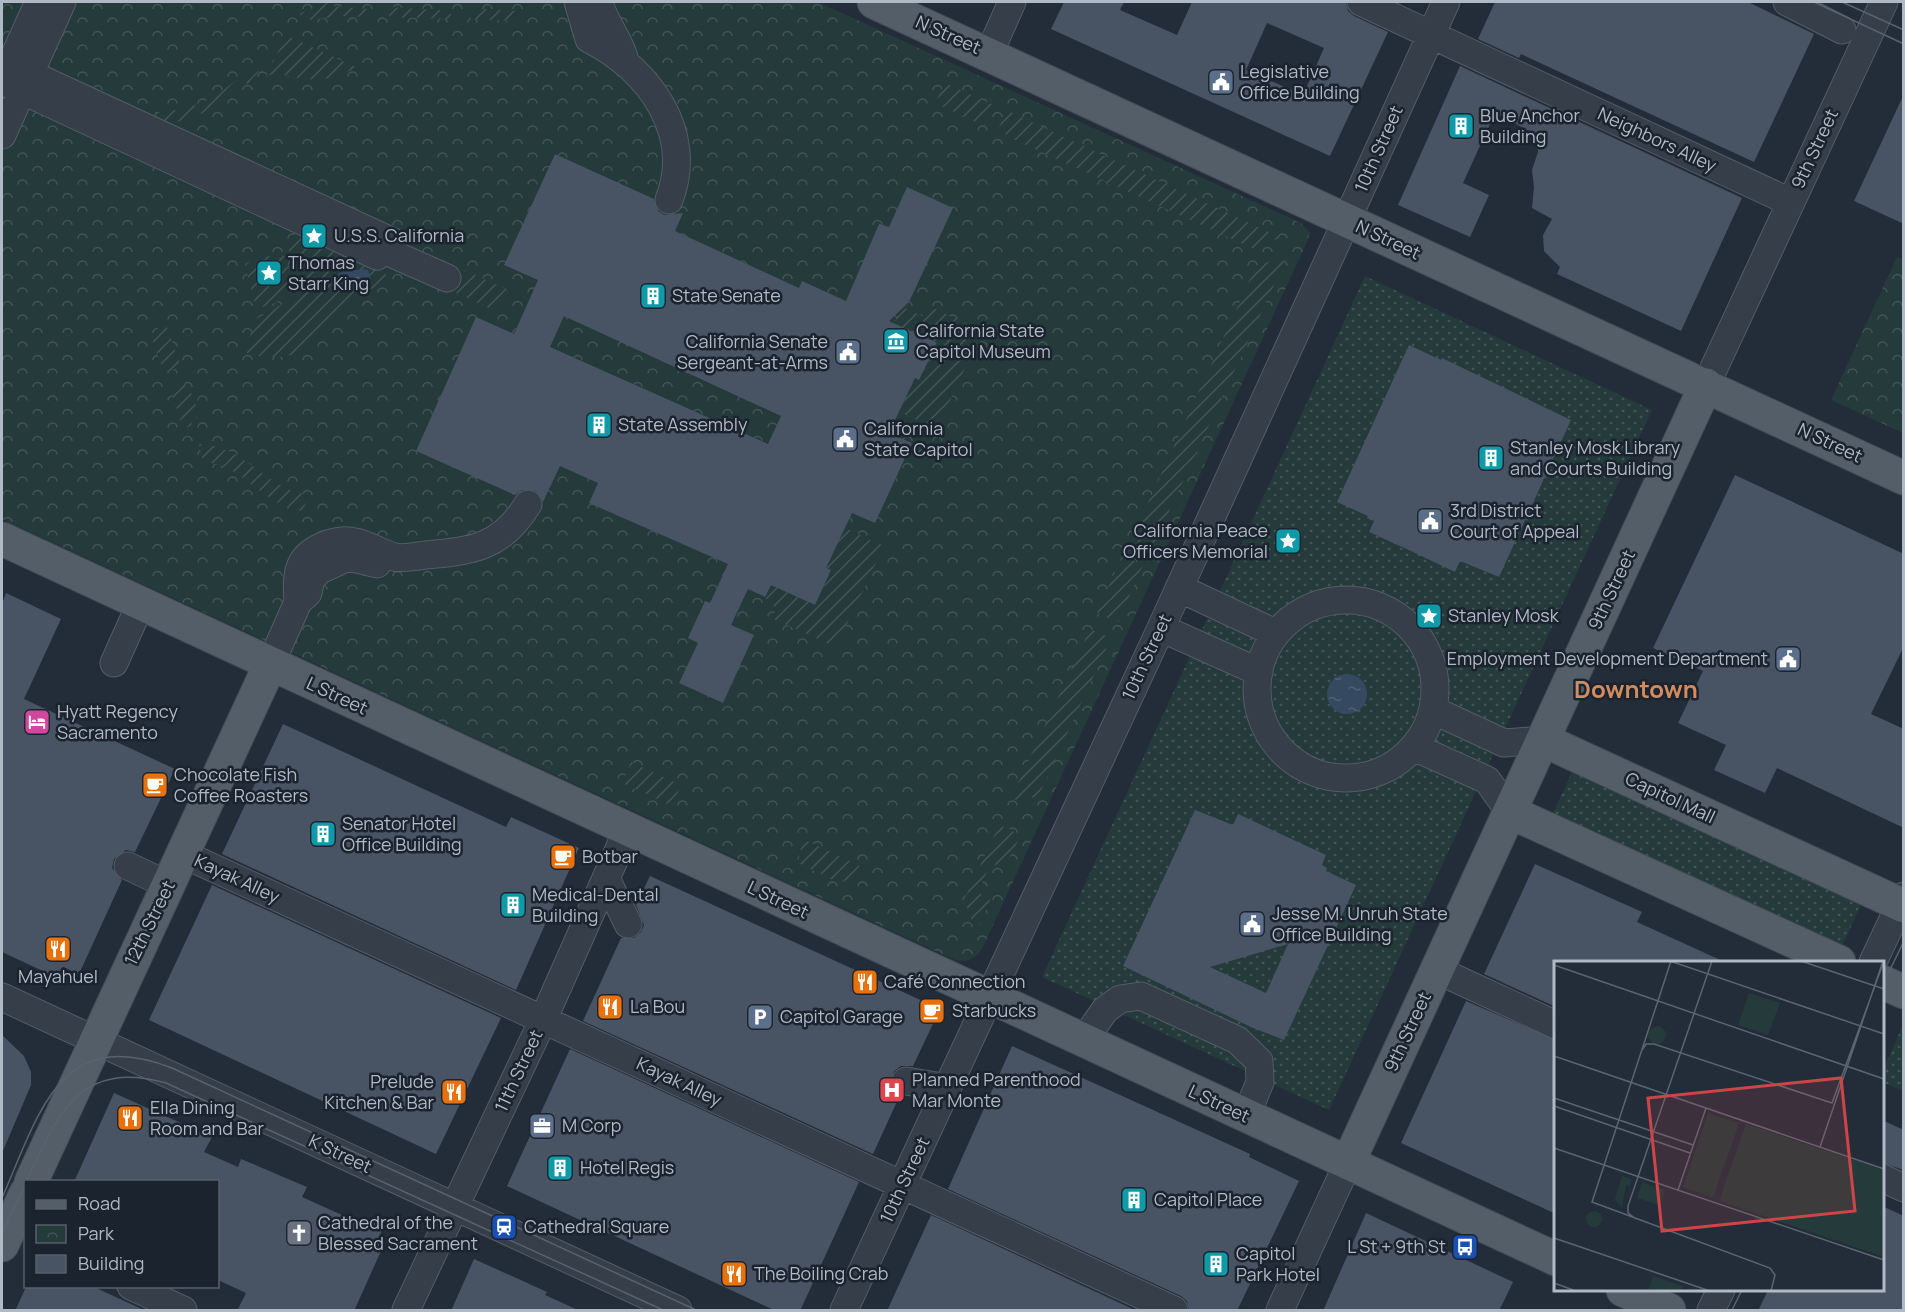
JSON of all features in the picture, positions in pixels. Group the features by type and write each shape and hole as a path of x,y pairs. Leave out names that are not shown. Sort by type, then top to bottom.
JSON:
{"main road":[{"name":"N Street","path":"874,2 1904,478"},
{"name":"9th Street","path":"1348,1163 1706,385"},
{"name":"L Street","path":"2,539 627,831 1554,1257"},
{"name":"12th Street","path":"32,1180 270,664"},
{"name":"Capitol Mall","path":"1543,740 1902,902"},
{"path":"1510,812 1835,961"},
{"path":"1884,983 1904,992"},
{"path":"9,1235 24,1198"},
{"path":"1625,1291 1669,1311"}],"street":[{"path":"2,135 11,80 39,2"},
{"path":"11,80 51,2"},
{"path":"11,80 62,2"},
{"path":"565,2 572,30 578,37 589,39 626,62 664,111 674,132 678,165 669,200"},
{"path":"578,2 589,39"},
{"path":"599,2 603,16 621,45 626,62"},
{"path":"989,54 1012,2"},
{"name":"Neighbors Alley","path":"1361,2 1790,202"},
{"name":"10th Street","path":"844,1311 1161,628 1446,2"},
{"path":"1787,2 1842,30"},
{"path":"1884,2 1904,12"},
{"name":"9th Street","path":"1706,385 1884,2"},
{"path":"11,80 447,278"},
{"path":"270,664 303,597 297,583 300,566 309,552 318,547 347,540 385,561 478,548 505,532 528,504"},
{"path":"1179,588 1275,633"},
{"path":"1354,601 1386,610 1409,627 1427,652 1435,678 1433,710 1426,729 1414,747 1394,764 1370,775 1338,778 1311,771 1284,753 1265,728 1257,698 1259,672 1264,653 1275,633 1295,617 1323,604 1354,601"},
{"path":"114,663 141,603"},
{"path":"1161,628 1259,672"},
{"name":"Capitol Mall","path":"1433,710 1504,742 1543,740"},
{"path":"1414,747 1487,780 1510,812"},
{"name":"11th Street","path":"406,1311 543,1020 627,831"},
{"name":"Kayak Alley","path":"183,855 1174,1311"},
{"path":"128,866 168,885"},
{"path":"606,878 628,924"},
{"path":"1874,961 1902,902"},
{"path":"1437,970 1554,1024"},
{"path":"1083,1041 1105,1010 1120,999 1141,996 1238,1040 1259,1060 1260,1082 1246,1116"},
{"name":"K Street","path":"2,997 678,1311"},
{"path":"906,1081 948,1088"},
{"name":"9th Street","path":"1280,1311 1348,1163"},
{"path":"1884,1179 1904,1188"},
{"path":"133,1288 183,1311"},
{"path":"1711,1311 1721,1291"}],"green space":[{"path":"2,2 818,2 1301,223 1310,233 1306,244 982,949 976,956 964,961 955,960 2,519"},
{"path":"330,2 334,6 368,9 368,17 343,16 298,21 301,13"},
{"path":"390,7 451,11 451,19 389,17"},
{"path":"486,9 522,11 517,21 471,19 471,13"},
{"path":"290,37 356,67 338,76 325,79 266,76 284,40"},
{"path":"250,69 259,71 248,84 239,80 221,95 226,102 200,114 180,121 160,124 150,123 134,115 171,111 197,105 220,92"},
{"path":"945,83 994,105 984,126 935,103"},
{"path":"1006,110 1278,236 1277,239 1254,249 1015,140 998,130"},
{"path":"301,221 377,256 387,278 352,300 310,345 299,352 270,357 248,354 244,349 258,318 303,292 303,278 288,249"},
{"path":"282,253 295,277 296,287 279,301 258,307 254,302 245,264 252,260"},
{"path":"1283,257 1284,264 1152,548 1133,540 1256,266"},
{"path":"1897,257 1904,259 1903,433 1831,400"},
{"path":"465,270 508,290 497,312 454,292"},
{"path":"1365,276 1652,410 1329,1110 1042,977"},
{"path":"927,305 982,331 937,429 899,412 915,378 920,380 937,344 894,324 901,306 922,316"},
{"path":"159,327 167,327 180,364 177,368 164,373 151,336"},
{"path":"184,383 189,387 199,413 197,418 191,420 192,426 183,428 170,388"},
{"path":"199,444 231,453 282,486 310,495 302,511 275,501 230,470 217,464 203,462"},
{"path":"845,528 884,546 836,647 771,618 777,608 768,603 765,597 771,585 815,605 831,571 826,568"},
{"path":"1122,556 1143,565 1118,622 1097,613"},
{"path":"1090,629 1111,638 1038,797 1010,800"},
{"path":"631,762 681,785 672,806 622,783"},
{"path":"1573,770 1862,903 1841,948 1552,815"},
{"path":"999,825 1012,830 1019,839 1006,864 990,865 978,892 990,900 980,925 974,926 964,900"},
{"path":"799,837 860,866 848,880 839,883 798,863 801,848 795,845"},
{"path":"1904,1025 1903,1091 1884,1083 1884,1068"}],"water":[{"path":"368,270 371,279 360,288 351,291 337,291 338,273"},
{"path":"1347,674 1361,680 1367,694 1361,708 1347,714 1333,708 1327,694 1333,680"}],"building":[{"name":"Legislative Office Building","path":"1064,2 1124,2 1120,10 1177,35 1192,2 1346,2 1348,11 1354,16 1388,32 1330,156 1051,29","holes":["1267,23 1324,48 1303,95 1246,70"]},
{"path":"1495,2 1748,2 1814,34 1754,162 1521,54 1519,58 1478,39"},
{"path":"1460,66 1742,198 1681,331 1557,274 1560,267 1544,251 1543,235 1552,219 1532,208 1534,187 1532,170 1538,152 1537,135 1495,113 1463,183 1489,195 1470,237 1398,205"},
{"path":"1904,94 1904,224 1854,201"},
{"path":"555,154 654,199 658,211 664,215 683,213 675,231 799,288 802,281 846,301 879,224 889,227 907,187 953,208 909,302 889,321 937,343 919,380 915,378 889,433 912,443 875,523 852,513 826,568 831,570 815,605 771,585 765,597 748,589 731,625 754,635 723,703 679,683 698,643 688,638 705,601 710,603 728,564 589,503 598,483 560,466 543,502 536,491 522,490 515,495 416,451 476,317 514,334 538,280 504,265","holes":["564,316 781,416 768,444 550,347"]},
{"name":"Stanley Mosk Library and Courts Building","path":"1409,345 1441,360 1442,358 1571,420 1499,577 1460,561 1455,572 1369,532 1374,521 1337,502"},
{"name":"Employment Development Department","path":"1735,475 1904,554 1904,646 1871,714 1904,729 1904,828 1777,768 1765,793 1714,770 1726,745 1678,723 1703,671 1653,648"},
{"path":"6,593 61,619 24,699 175,769 135,852 126,850 114,859 112,868 122,880 79,974 63,967 58,978 2,952 2,604"},
{"path":"283,724 506,827 511,817 579,848 516,990 222,854"},
{"name":"Jesse M. Unruh State Office Building","path":"1195,810 1233,825 1238,814 1326,855 1322,865 1327,868 1326,871 1356,885 1284,1040 1253,1028 1123,966","holes":["1288,944 1266,993 1210,967"]},
{"path":"1535,864 1642,912 1637,922 1723,961 1554,961 1554,1006 1484,974"},
{"name":"Capitol Garage","path":"650,876 940,1009 913,1066 901,1066 894,1071 891,1086 900,1095 873,1154 583,1021 621,938 634,938 641,932 644,925 636,905"},
{"path":"212,885 501,1018 436,1154 149,1020"},
{"path":"1466,1001 1554,1039 1554,1213 1401,1143"},
{"path":"2,1035 24,1056 31,1072 31,1085 2,1153"},
{"path":"1012,1046 1250,1154 1249,1157 1299,1181 1237,1311 1189,1311 1187,1301 1181,1296 948,1189"},
{"path":"570,1049 859,1182 800,1311 776,1311 507,1186"},
{"name":"Cathedral of the Blessed Sacrament","path":"114,1093 212,1137 204,1152 238,1167 241,1159 307,1187 302,1197 362,1224 365,1218 384,1226 380,1235 381,1251 354,1311 237,1311 246,1293 219,1280 219,1180 75,1180"},
{"path":"1884,1121 1904,1130 1904,1170 1884,1164"},
{"path":"1884,1207 1904,1216 1904,1311 1758,1311 1768,1291 1884,1291"},
{"path":"1366,1213 1513,1282 1499,1311 1323,1311"},
{"path":"931,1215 1137,1311 887,1311"},
{"path":"474,1259 547,1292 545,1295 580,1311 451,1311"},
{"path":"26,1288 96,1288 146,1311 15,1311"}],"tram line":[{"path":"1814,2 1904,44"},
{"path":"1842,2 1904,30"},
{"path":"1884,982 1904,941"},
{"path":"2,1198 28,1136 42,1108 58,1085 78,1068 103,1058 134,1058 172,1068 696,1310"},
{"path":"27,1180 61,1114 75,1098 92,1086 112,1079 136,1078 166,1083 663,1310"},
{"path":"2,1234 24,1187"},
{"path":"1732,1310 1742,1291"}],"place":[{"name":"Legislative Office Building","path":"1221,82"},
{"name":"Blue Anchor Building","path":"1461,126"},
{"name":"U.S.S. California","path":"314,236"},
{"name":"Thomas Starr King","path":"269,273"},
{"name":"State Senate","path":"653,296"},
{"name":"California State Capitol Museum","path":"896,341"},
{"name":"California Senate Sergeant-at-Arms","path":"848,352"},
{"name":"State Assembly","path":"599,425"},
{"name":"California State Capitol","path":"845,439"},
{"name":"Stanley Mosk Library and Courts Building","path":"1491,458"},
{"name":"3rd District Court of Appeal","path":"1430,521"},
{"name":"California Peace Officers Memorial","path":"1288,541"},
{"name":"Stanley Mosk","path":"1429,616"},
{"name":"Employment Development Department","path":"1788,659"},
{"name":"Hyatt Regency Sacramento","path":"37,722"},
{"name":"Chocolate Fish Coffee Roasters","path":"155,785"},
{"name":"Senator Hotel Office Building","path":"323,834"},
{"name":"Botbar","path":"563,857"},
{"name":"Medical-Dental Building","path":"513,905"},
{"name":"Jesse M. Unruh State Office Building","path":"1252,924"},
{"name":"Mayahuel","path":"58,949"},
{"name":"Café Connection","path":"865,982"},
{"name":"La Bou","path":"610,1007"},
{"name":"Starbucks","path":"932,1011"},
{"name":"Capitol Garage","path":"760,1017"},
{"name":"Planned Parenthood Mar Monte","path":"892,1090"},
{"name":"Prelude Kitchen & Bar","path":"454,1092"},
{"name":"Ella Dining Room and Bar","path":"130,1118"},
{"name":"M Corp","path":"542,1126"},
{"name":"Hotel Regis","path":"560,1168"},
{"name":"Capitol Place","path":"1134,1200"},
{"name":"Cathedral Square","path":"504,1227"},
{"name":"Cathedral of the Blessed Sacrament","path":"299,1233"},
{"name":"L St + 9th St","path":"1465,1247"},
{"name":"Capitol Park Hotel","path":"1216,1264"},
{"name":"The Boiling Crab","path":"734,1274"}],"district":[{"name":"Downtown","path":"1636,690"}]}
